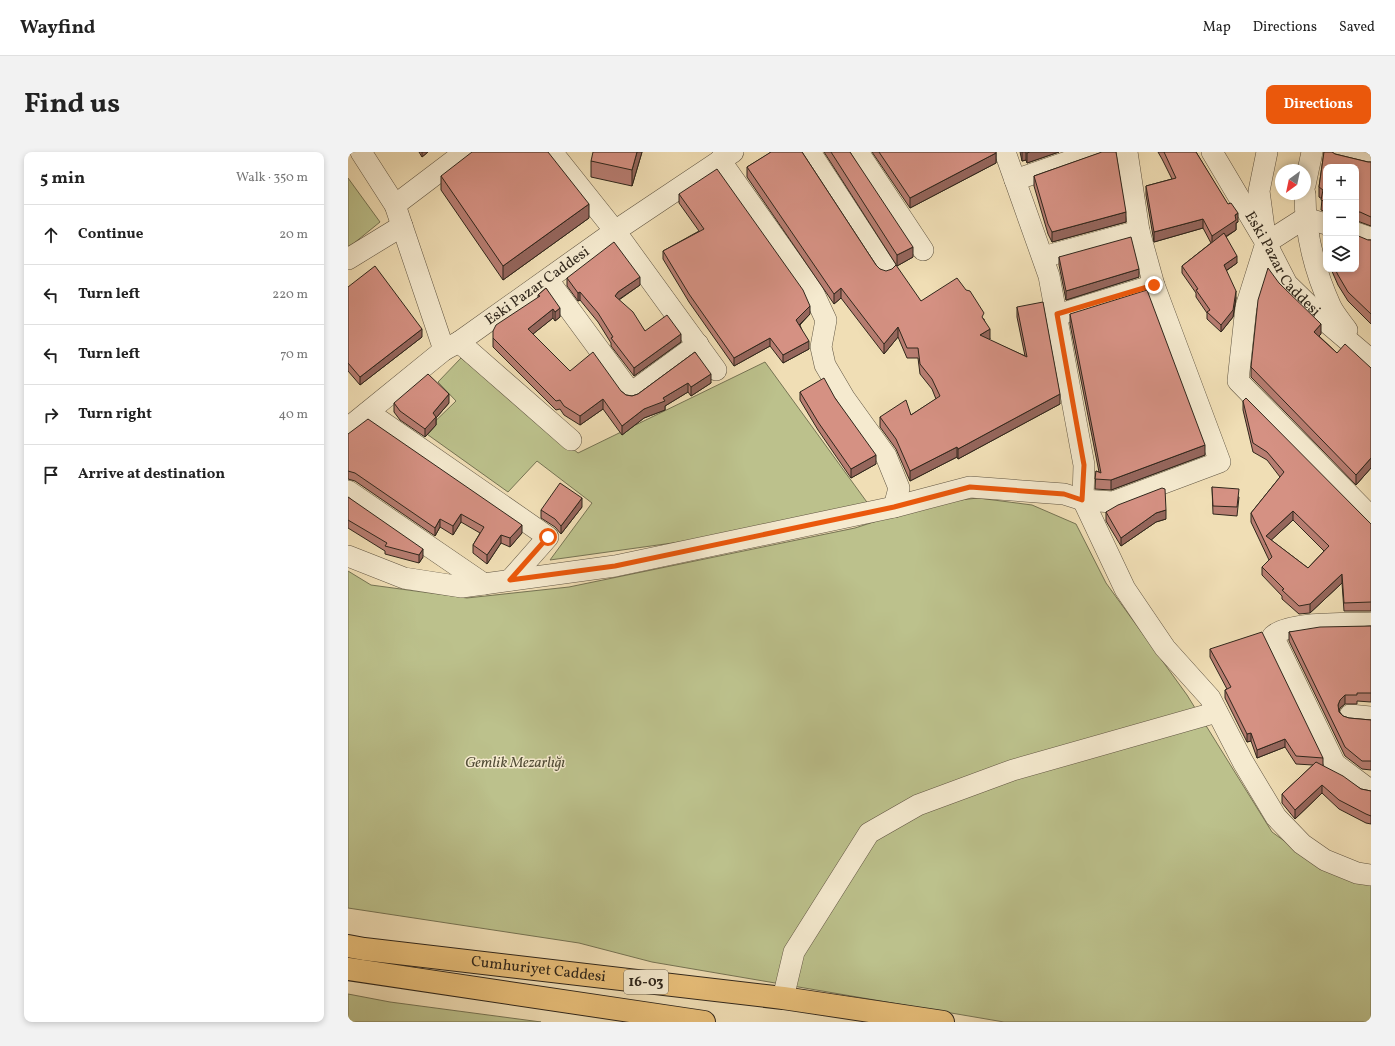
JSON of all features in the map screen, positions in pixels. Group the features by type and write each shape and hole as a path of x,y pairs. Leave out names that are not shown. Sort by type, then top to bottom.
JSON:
{"main road":[{"name":"Cumhuriyet Caddesi","path":"348,946 783,998 943,1022"},
{"name":"Cumhuriyet Caddesi","path":"348,969 704,1022"}],"street":[{"path":"361,152 395,205 402,226 452,346 571,440"},
{"path":"395,205 465,152"},
{"path":"552,152 615,231 716,370"},
{"path":"810,152 886,269"},
{"path":"858,152 923,250"},
{"path":"1005,152 1050,276 1084,465 1082,500 1125,589 1165,648 1210,698 1243,762 1276,817 1302,844 1325,860 1357,873 1371,875"},
{"path":"1015,180 1096,152"},
{"path":"348,556 404,578 462,588 615,566 894,507 970,487 1064,494 1082,500 1113,502 1220,462 1154,285 1139,231 1127,152"},
{"name":"Eski Pazar Caddesi","path":"1212,152 1266,243 1287,284 1324,320 1369,358"},
{"path":"1267,152 1259,190 1266,243 1246,307 1238,381 1371,516"},
{"path":"1309,164 1312,152"},
{"path":"1338,152 1371,160"},
{"path":"726,156 813,292 826,320 822,347 825,365 845,399 886,456 899,488 894,507"},
{"name":"Eski Pazar Caddesi","path":"348,428 452,346 548,280 615,231 726,156"},
{"path":"1305,200 1305,218 1316,268 1332,308 1369,358"},
{"path":"1266,243 1305,218 1323,223"},
{"path":"348,259 402,226"},
{"path":"1043,257 1139,231"},
{"path":"1359,234 1371,238"},
{"path":"548,280 631,393 698,344"},
{"path":"1057,314 1154,285"},
{"path":"368,412 548,537 510,580"},
{"path":"348,491 484,584"},
{"path":"1371,623 1307,626 1279,630 1273,636 1335,764 1366,787 1371,789"},
{"path":"783,998 794,952 869,833 918,805 1013,770 1218,712"},
{"path":"1350,715 1371,717"}],"green space":[{"path":"348,178 380,222 348,248"},
{"path":"461,358 578,453 765,362 869,505 694,540 550,560 592,503 537,461 508,492 424,432 456,401 438,382"},
{"name":"Gemlik Mezarlığı","path":"978,498 1032,505 1076,524 1106,583 1187,695 1272,832 1324,870 1371,884 1371,1022 1004,1022 652,962 579,943 348,908 348,571 371,585 467,598 569,587 855,528 933,503"},
{"path":"348,994 390,1002 541,1022 348,1022"}],"building":[{"path":"472,152 548,152 589,204 503,266 441,176"},
{"path":"593,152 637,152 632,170 591,161"},
{"path":"771,152 802,152 876,265 880,269 886,271 892,269 896,265 921,301 957,278 966,290 970,291 984,313 982,317 990,329 980,335 1027,357 1017,307 1043,302 1060,394 958,449 957,447 910,471 896,439 880,417 906,400 911,415 940,396 932,379 920,364 918,348 907,348 898,327 884,344 841,288 834,294 747,167"},
{"path":"831,152 850,152 913,247 897,255"},
{"path":"879,152 996,152 996,153 910,198"},
{"path":"1102,152 1116,152 1126,212 1052,232 1048,224 1034,176"},
{"path":"1164,152 1196,152 1228,204 1231,203 1238,213 1235,215 1236,220 1212,236 1203,219 1154,232 1146,186 1176,178"},
{"path":"1324,152 1332,152 1371,162 1371,217 1359,212 1359,164 1323,164 1323,190 1319,187"},
{"path":"717,169 803,290 810,306 796,320 809,341 783,355 770,338 734,358 689,294 663,251 704,229 679,194"},
{"path":"1323,190 1323,201 1321,200"},
{"path":"1224,233 1237,256 1224,265 1236,291 1233,310 1221,325 1207,312 1210,310 1182,266"},
{"path":"1359,236 1371,240 1371,314 1348,292 1336,272 1359,272"},
{"path":"1131,237 1139,269 1066,291 1059,257"},
{"path":"614,242 640,277 618,292 615,296 633,312 645,331 667,315 681,334 634,368 611,338 613,337 598,313 580,292 578,293 567,278"},
{"path":"375,266 422,329 360,377 348,363 348,287"},
{"path":"1268,268 1279,283 1321,324 1314,332 1337,353 1345,344 1371,368 1371,458 1356,475 1251,367 1258,300"},
{"path":"546,288 560,308 555,312 553,309 528,329 570,371 593,352 621,391 626,395 632,396 638,394 695,352 711,374 691,387 688,383 663,398 665,401 644,409 622,426 603,399 580,416 564,406 560,400 556,401 493,338 493,331 496,325 540,296 538,295"},
{"path":"1147,290 1205,445 1111,480 1095,479 1096,471 1101,473 1070,314"},
{"path":"428,374 449,394 433,413 436,417 425,429 400,411 394,403"},
{"path":"824,378 835,398 876,455 851,469 818,422 800,392"},
{"path":"1246,398 1371,524 1371,602 1344,603 1342,574 1310,604 1299,606 1282,590 1284,589 1262,567 1272,557 1251,513 1284,472 1267,452 1253,443 1243,401","holes":["1293,511 1329,546 1308,568 1266,536"]},
{"path":"368,419 522,525 510,538 501,535 487,555 473,545 484,527 461,514 453,526 440,519 435,528 355,473 348,471 348,434"},
{"path":"560,483 582,498 561,526 555,519 541,510"},
{"path":"1212,487 1239,489 1237,507 1213,506"},
{"path":"1162,488 1165,489 1166,510 1156,513 1121,538 1106,512 1118,505"},
{"path":"348,497 423,549 419,555 385,546 387,543 348,520"},
{"path":"1371,626 1371,693 1345,695 1340,700 1338,705 1339,712 1343,716 1371,720 1371,761 1362,761 1345,747 1289,632 1320,627"},
{"path":"1262,632 1323,758 1296,756 1285,739 1257,750 1251,733 1247,734 1225,690 1231,687 1210,649"},
{"path":"1316,762 1343,776 1361,789 1371,791 1371,816 1339,800 1322,785 1295,810 1282,794"}],"route":[{"path":"548,537 510,580 615,566 894,507 970,487 1064,494 1082,500 1084,465 1057,314 1154,285"}]}
